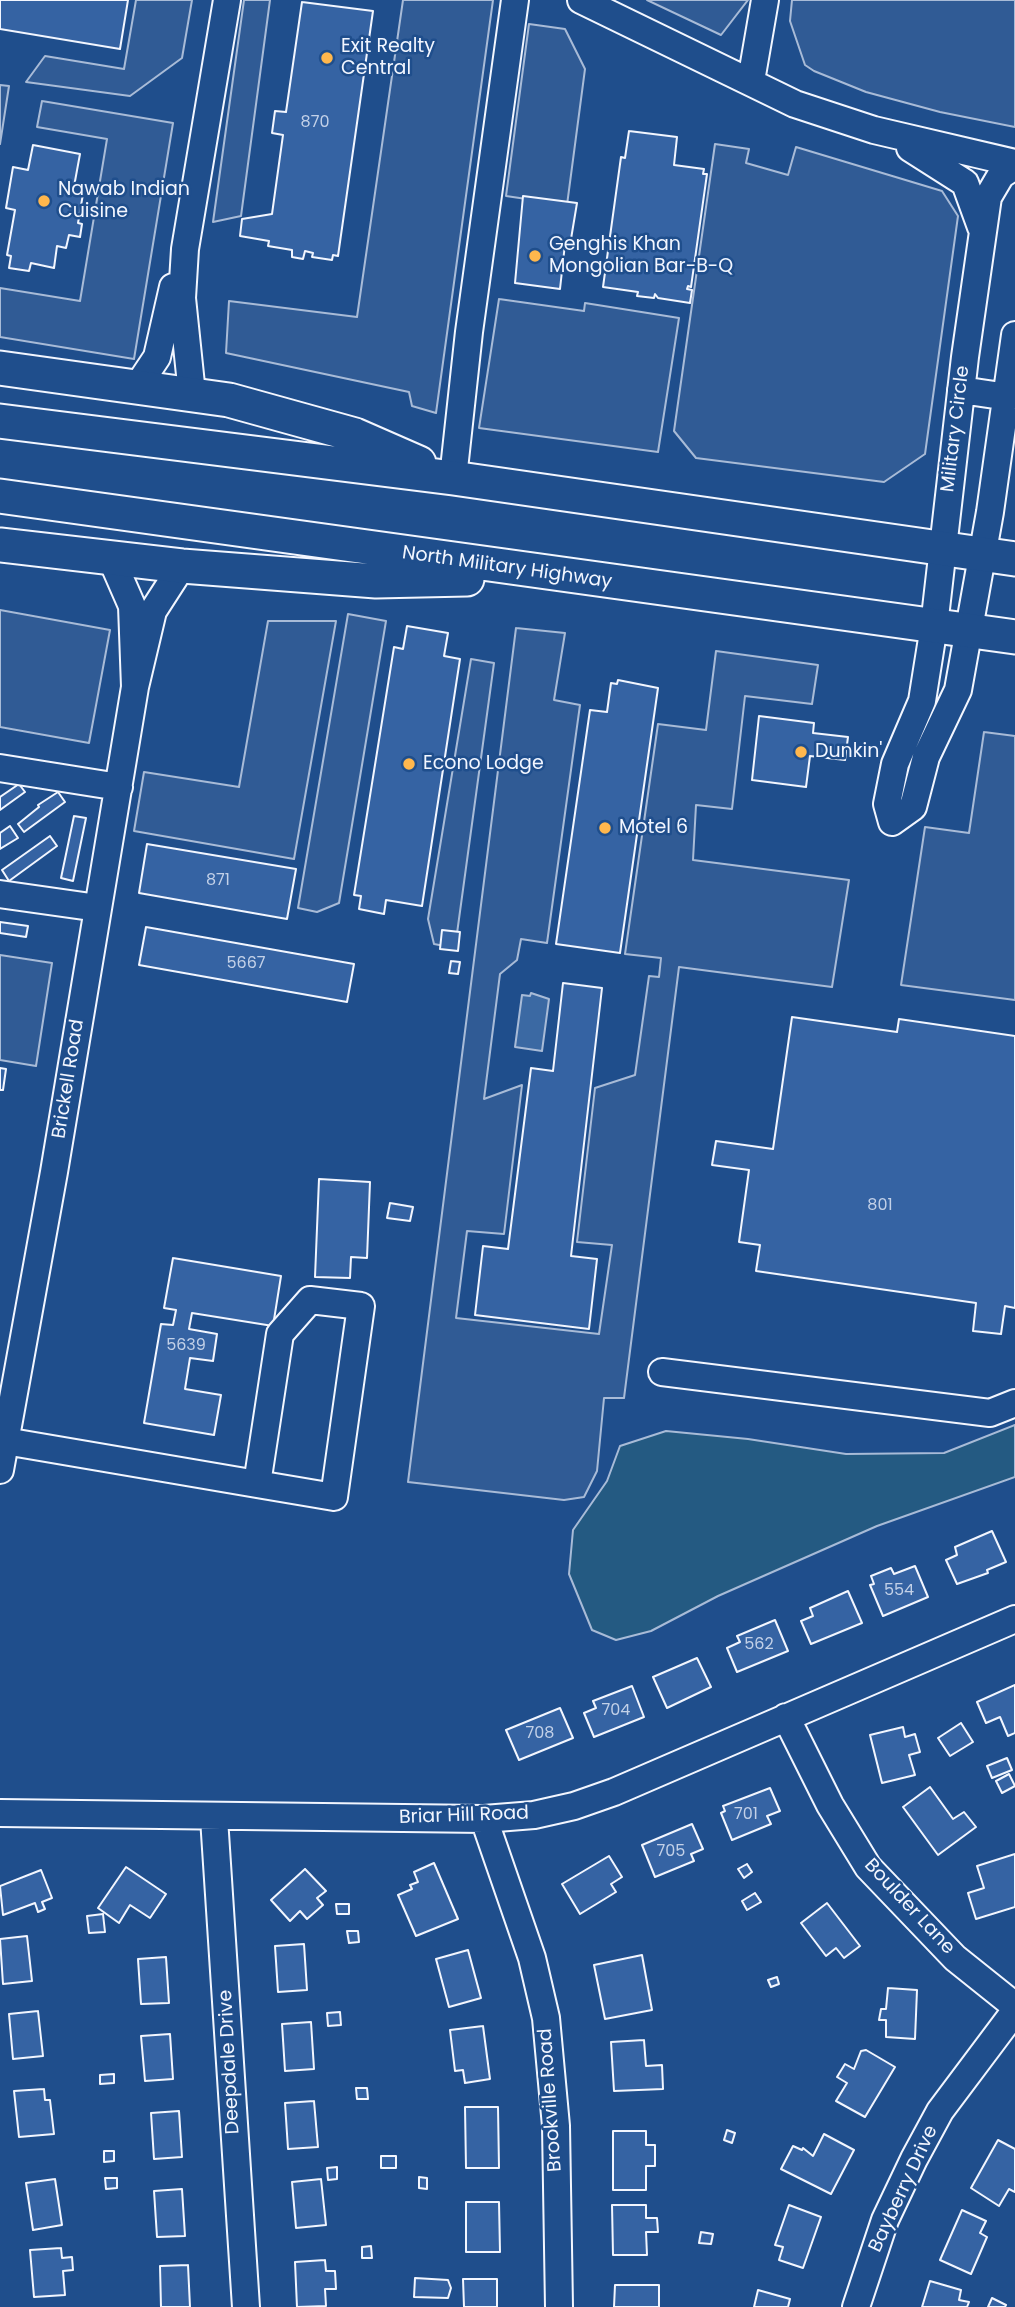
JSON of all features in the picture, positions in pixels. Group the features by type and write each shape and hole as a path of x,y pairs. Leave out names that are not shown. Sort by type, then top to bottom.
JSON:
{"main road":[{"path":"0,368 229,400 355,435 453,478"},
{"path":"0,421 453,478 1015,559"},
{"name":"North Military Highway","path":"0,496 1015,637"},
{"path":"0,545 182,566 376,581 564,576"}],"street":[{"path":"191,394 182,298 185,249 227,0"},
{"path":"453,478 469,332 515,0"},
{"name":"Military Circle","path":"581,0 795,104 874,130 1015,165"},
{"path":"751,81 765,0"},
{"name":"Military Circle","path":"874,130 934,161 964,183 974,203 983,233"},
{"name":"Military Circle","path":"970,631 958,690 926,757 912,807 892,822 887,804 895,764 922,701 934,626 941,548 988,197 1001,175 1015,165"},
{"path":"137,387 157,356 170,297 185,249"},
{"path":"970,631 1008,397 1015,335"},
{"path":"961,390 1008,397"},
{"name":"Brickell Road","path":"111,558 132,606 135,687"},
{"name":"Brickell Road","path":"0,1471 135,687 153,611 182,566"},
{"path":"0,768 119,787"},
{"path":"0,894 98,908"},
{"path":"5,1441 257,1484 334,1497 361,1306 310,1300 280,1335 257,1484"},
{"path":"662,1372 990,1413 1015,1403"},
{"name":"Briar Hill Road","path":"0,1813 214,1818 484,1819 534,1815 574,1806 1015,1619"},
{"name":"Boulder Lane","path":"786,1717 830,1805 869,1867 955,1958 1015,2008"},
{"name":"Deepdale Drive","path":"214,1818 246,2307"},
{"name":"Brookville Road","path":"484,1819 532,1958 545,2018 556,2114 559,2307"},
{"name":"Bayberry Drive","path":"856,2307 885,2220 914,2159 940,2111 1015,2008"}],"shaded area":[{"path":"136,0 192,0 182,58 130,96 26,82 45,56 124,69"},
{"path":"244,0 270,0 241,216 213,222"},
{"path":"403,0 493,0 436,413 412,406 409,392 226,353 229,301 357,317"},
{"path":"647,0 748,0 721,35"},
{"path":"792,0 1015,0 1015,127 940,112 866,92 814,71 805,65 790,21"},
{"path":"529,24 565,29 585,69 567,205 506,196"},
{"path":"0,85 9,86 0,144"},
{"path":"42,101 173,123 134,359 0,337 0,288 80,301 107,139 37,127"},
{"path":"715,144 749,149 746,163 788,175 796,147 942,191 958,216 925,454 884,482 696,458 674,431"},
{"path":"499,299 584,311 585,303 679,318 658,452 479,428"},
{"path":"0,610 110,630 89,743 0,727"},
{"path":"348,614 386,621 339,903 317,912 298,908"},
{"path":"268,621 336,621 294,859 134,831 144,772 239,787"},
{"path":"516,628 565,633 554,700 580,705 547,943 521,939 517,960 500,974 484,1099 522,1085 504,1234 467,1231 456,1318 599,1334 612,1245 577,1242 595,1088 635,1075 649,976 659,977 661,958 625,954 658,724 706,730 716,651 818,665 812,704 745,696 732,809 696,805 693,860 849,880 832,987 679,967 624,1398 604,1398 597,1471 584,1497 564,1500 408,1482"},
{"path":"471,659 494,663 455,948 434,944 428,919"},
{"path":"984,732 1015,736 1015,1000 901,985 925,827 969,833"},
{"path":"0,955 52,963 36,1066 0,1060"},
{"path":"531,993 549,999 542,1051 515,1047 522,995 530,996"},
{"path":"1015,1425 1015,1477 877,1526 718,1596 651,1631 616,1640 592,1630 569,1574 573,1530 607,1481 620,1446 666,1431 748,1439 846,1454 944,1453"}],"building":[{"path":"0,0 128,0 120,49 0,29"},
{"path":"302,2 373,11 338,256 333,255 332,260 312,257 313,253 305,251 303,259 292,257 292,250 268,246 269,241 240,236 242,219 272,214 283,135 272,133 275,111 286,112"},
{"path":"629,131 677,137 674,165 704,169 703,174 707,174 691,287 688,286 687,289 692,290 690,303 658,298 655,294 654,298 637,296 638,292 603,287 621,157 625,158"},
{"name":"Nawab Indian Cuisine","path":"33,145 80,154 73,192 83,194 78,223 82,224 80,237 69,235 66,248 57,246 54,268 31,263 29,271 9,268 11,256 7,255 15,210 6,208 13,167 28,170"},
{"path":"523,196 577,203 570,245 565,244 560,289 515,283"},
{"name":"Econo Lodge","path":"407,626 448,633 444,656 460,659 422,906 386,900 384,914 359,909 361,896 354,895 394,647 403,649"},
{"name":"Motel 6","path":"618,680 658,688 620,953 556,944 590,710 607,712 611,683 617,684"},
{"name":"Dunkin'","path":"759,716 814,723 813,733 848,737 845,760 810,756 806,787 752,780"},
{"path":"19,784 25,792 0,810 0,797"},
{"path":"58,792 65,802 24,832 18,824 39,807 38,805"},
{"path":"74,816 86,818 73,881 61,878"},
{"path":"10,826 18,838 0,849 0,833"},
{"path":"50,836 57,846 9,881 2,870"},
{"path":"147,844 296,869 287,919 139,893"},
{"path":"0,922 28,926 26,937 0,933"},
{"path":"146,927 354,964 347,1002 139,965"},
{"path":"442,930 460,932 458,951 440,949"},
{"path":"451,961 460,962 458,974 449,973"},
{"path":"563,983 602,988 571,1256 597,1259 589,1329 475,1315 483,1246 508,1249 531,1068 553,1071"},
{"path":"792,1017 897,1032 899,1019 1015,1036 1015,1308 1005,1306 1001,1334 973,1331 976,1303 756,1271 760,1245 739,1242 749,1170 712,1165 716,1141 773,1149"},
{"path":"0,1068 6,1069 3,1090 0,1090"},
{"path":"319,1179 370,1182 367,1258 351,1257 350,1278 315,1277"},
{"path":"390,1203 413,1207 410,1221 387,1218"},
{"path":"173,1258 281,1276 273,1326 192,1313 189,1329 217,1334 213,1361 190,1358 185,1389 221,1395 214,1435 144,1423 161,1324 173,1325 176,1310 164,1308"},
{"path":"992,1531 1006,1562 987,1570 988,1573 957,1584 946,1560 957,1555 955,1547"},
{"path":"915,1566 928,1597 883,1616 870,1585 874,1584 871,1576 891,1568 894,1574"},
{"path":"848,1591 862,1623 811,1644 801,1621 813,1616 810,1608"},
{"path":"775,1620 788,1651 737,1672 727,1648 740,1642 737,1636"},
{"path":"697,1658 711,1687 667,1708 653,1677"},
{"path":"1015,1685 1015,1733 1008,1736 1000,1717 986,1723 977,1702"},
{"path":"632,1686 644,1717 594,1737 584,1713 596,1708 593,1701"},
{"path":"560,1708 573,1738 519,1760 506,1730"},
{"path":"961,1723 973,1742 950,1756 938,1738"},
{"path":"903,1727 905,1737 915,1734 920,1752 909,1755 915,1775 882,1783 870,1735"},
{"path":"1007,1758 1012,1770 992,1778 987,1766"},
{"path":"1009,1774 1015,1786 1002,1793 996,1781"},
{"path":"930,1787 953,1819 964,1812 976,1827 938,1855 903,1807"},
{"path":"770,1788 780,1811 767,1816 771,1824 732,1840 721,1813 725,1811 723,1806"},
{"path":"692,1824 703,1849 691,1854 694,1861 655,1877 642,1845"},
{"path":"1015,1854 1015,1907 976,1919 968,1893 984,1888 977,1866"},
{"path":"609,1856 622,1877 611,1884 616,1892 580,1914 562,1884"},
{"path":"434,1863 458,1919 416,1936 398,1895 412,1889 410,1885 418,1882 414,1872"},
{"path":"747,1864 752,1872 744,1878 738,1869"},
{"path":"126,1867 166,1894 150,1918 130,1905 119,1923 98,1908"},
{"path":"305,1869 326,1891 317,1898 323,1905 307,1919 300,1911 290,1921 271,1900"},
{"path":"41,1870 52,1898 42,1902 45,1909 38,1912 35,1903 3,1915 0,1886"},
{"path":"755,1893 761,1902 747,1910 742,1901"},
{"path":"827,1903 860,1946 844,1958 836,1948 826,1956 801,1923"},
{"path":"336,1904 349,1904 349,1914 337,1914"},
{"path":"103,1914 105,1932 89,1933 87,1916"},
{"path":"347,1931 358,1931 359,1942 349,1943"},
{"path":"27,1936 32,1981 3,1984 0,1939"},
{"path":"304,1944 307,1990 278,1992 275,1946"},
{"path":"468,1950 481,1998 449,2007 436,1959"},
{"path":"642,1955 652,2010 605,2019 594,1965"},
{"path":"166,1957 169,2003 141,2004 138,1959"},
{"path":"777,1977 779,1984 771,1987 768,1980"},
{"path":"888,1988 917,1990 915,2039 886,2037 886,2020 879,2020 881,2009 886,2009"},
{"path":"38,2011 43,2056 13,2059 9,2014"},
{"path":"340,2012 341,2025 328,2026 327,2013"},
{"path":"311,2022 314,2069 285,2071 282,2024"},
{"path":"483,2026 490,2079 465,2083 463,2070 455,2071 450,2030"},
{"path":"170,2034 173,2079 145,2081 141,2036"},
{"path":"644,2040 646,2066 662,2065 663,2089 614,2091 611,2042"},
{"path":"866,2050 895,2067 865,2117 836,2101 847,2083 837,2077 845,2064 854,2069 861,2051"},
{"path":"114,2074 114,2083 100,2084 100,2075"},
{"path":"356,2088 367,2088 368,2099 357,2099"},
{"path":"44,2089 45,2100 50,2100 54,2134 19,2137 14,2091"},
{"path":"314,2101 318,2147 288,2149 285,2103"},
{"path":"465,2107 498,2107 499,2168 466,2168"},
{"path":"179,2111 182,2157 154,2159 151,2113"},
{"path":"727,2130 735,2133 732,2143 724,2140"},
{"path":"613,2131 646,2131 646,2145 655,2145 655,2166 646,2166 646,2190 613,2190"},
{"path":"824,2134 854,2150 831,2194 781,2169 793,2146 802,2150 803,2148 813,2156"},
{"path":"998,2140 1015,2149 1015,2192 1009,2189 999,2206 971,2188"},
{"path":"104,2151 114,2151 114,2161 104,2162"},
{"path":"381,2156 396,2156 396,2168 381,2168"},
{"path":"337,2167 337,2179 328,2180 327,2168"},
{"path":"419,2177 427,2178 427,2189 419,2188"},
{"path":"105,2178 117,2178 117,2188 106,2189"},
{"path":"55,2179 62,2225 33,2230 26,2183"},
{"path":"321,2179 326,2225 296,2228 292,2182"},
{"path":"182,2189 185,2236 157,2237 154,2191"},
{"path":"466,2202 499,2202 500,2252 466,2252"},
{"path":"612,2205 646,2205 646,2218 657,2218 658,2232 646,2232 647,2255 613,2255"},
{"path":"789,2205 821,2217 803,2268 779,2260 783,2247 775,2245"},
{"path":"962,2210 986,2221 980,2233 987,2237 971,2274 940,2260"},
{"path":"701,2232 713,2234 711,2244 699,2243"},
{"path":"371,2246 372,2258 362,2258 362,2247"},
{"path":"61,2248 62,2258 72,2257 73,2270 63,2271 65,2295 34,2297 30,2250"},
{"path":"325,2260 326,2271 335,2271 336,2289 325,2289 326,2306 297,2307 295,2262"},
{"path":"188,2265 190,2307 161,2307 160,2266"},
{"path":"415,2278 448,2280 451,2288 448,2298 414,2297"},
{"path":"463,2279 497,2279 497,2307 464,2307"},
{"path":"930,2281 961,2290 959,2300 969,2302 967,2307 922,2307"},
{"path":"615,2285 659,2285 659,2307 614,2307"},
{"path":"758,2290 790,2299 788,2307 754,2307"},
{"path":"992,2298 1006,2305 1005,2307 988,2307"}],"place":[{"name":"Exit Realty Central","path":"327,58"},
{"name":"Nawab Indian Cuisine","path":"44,201"},
{"name":"Genghis Khan Mongolian Bar-B-Q","path":"535,256"},
{"name":"Dunkin'","path":"801,752"},
{"name":"Econo Lodge","path":"409,764"},
{"name":"Motel 6","path":"605,828"}]}
